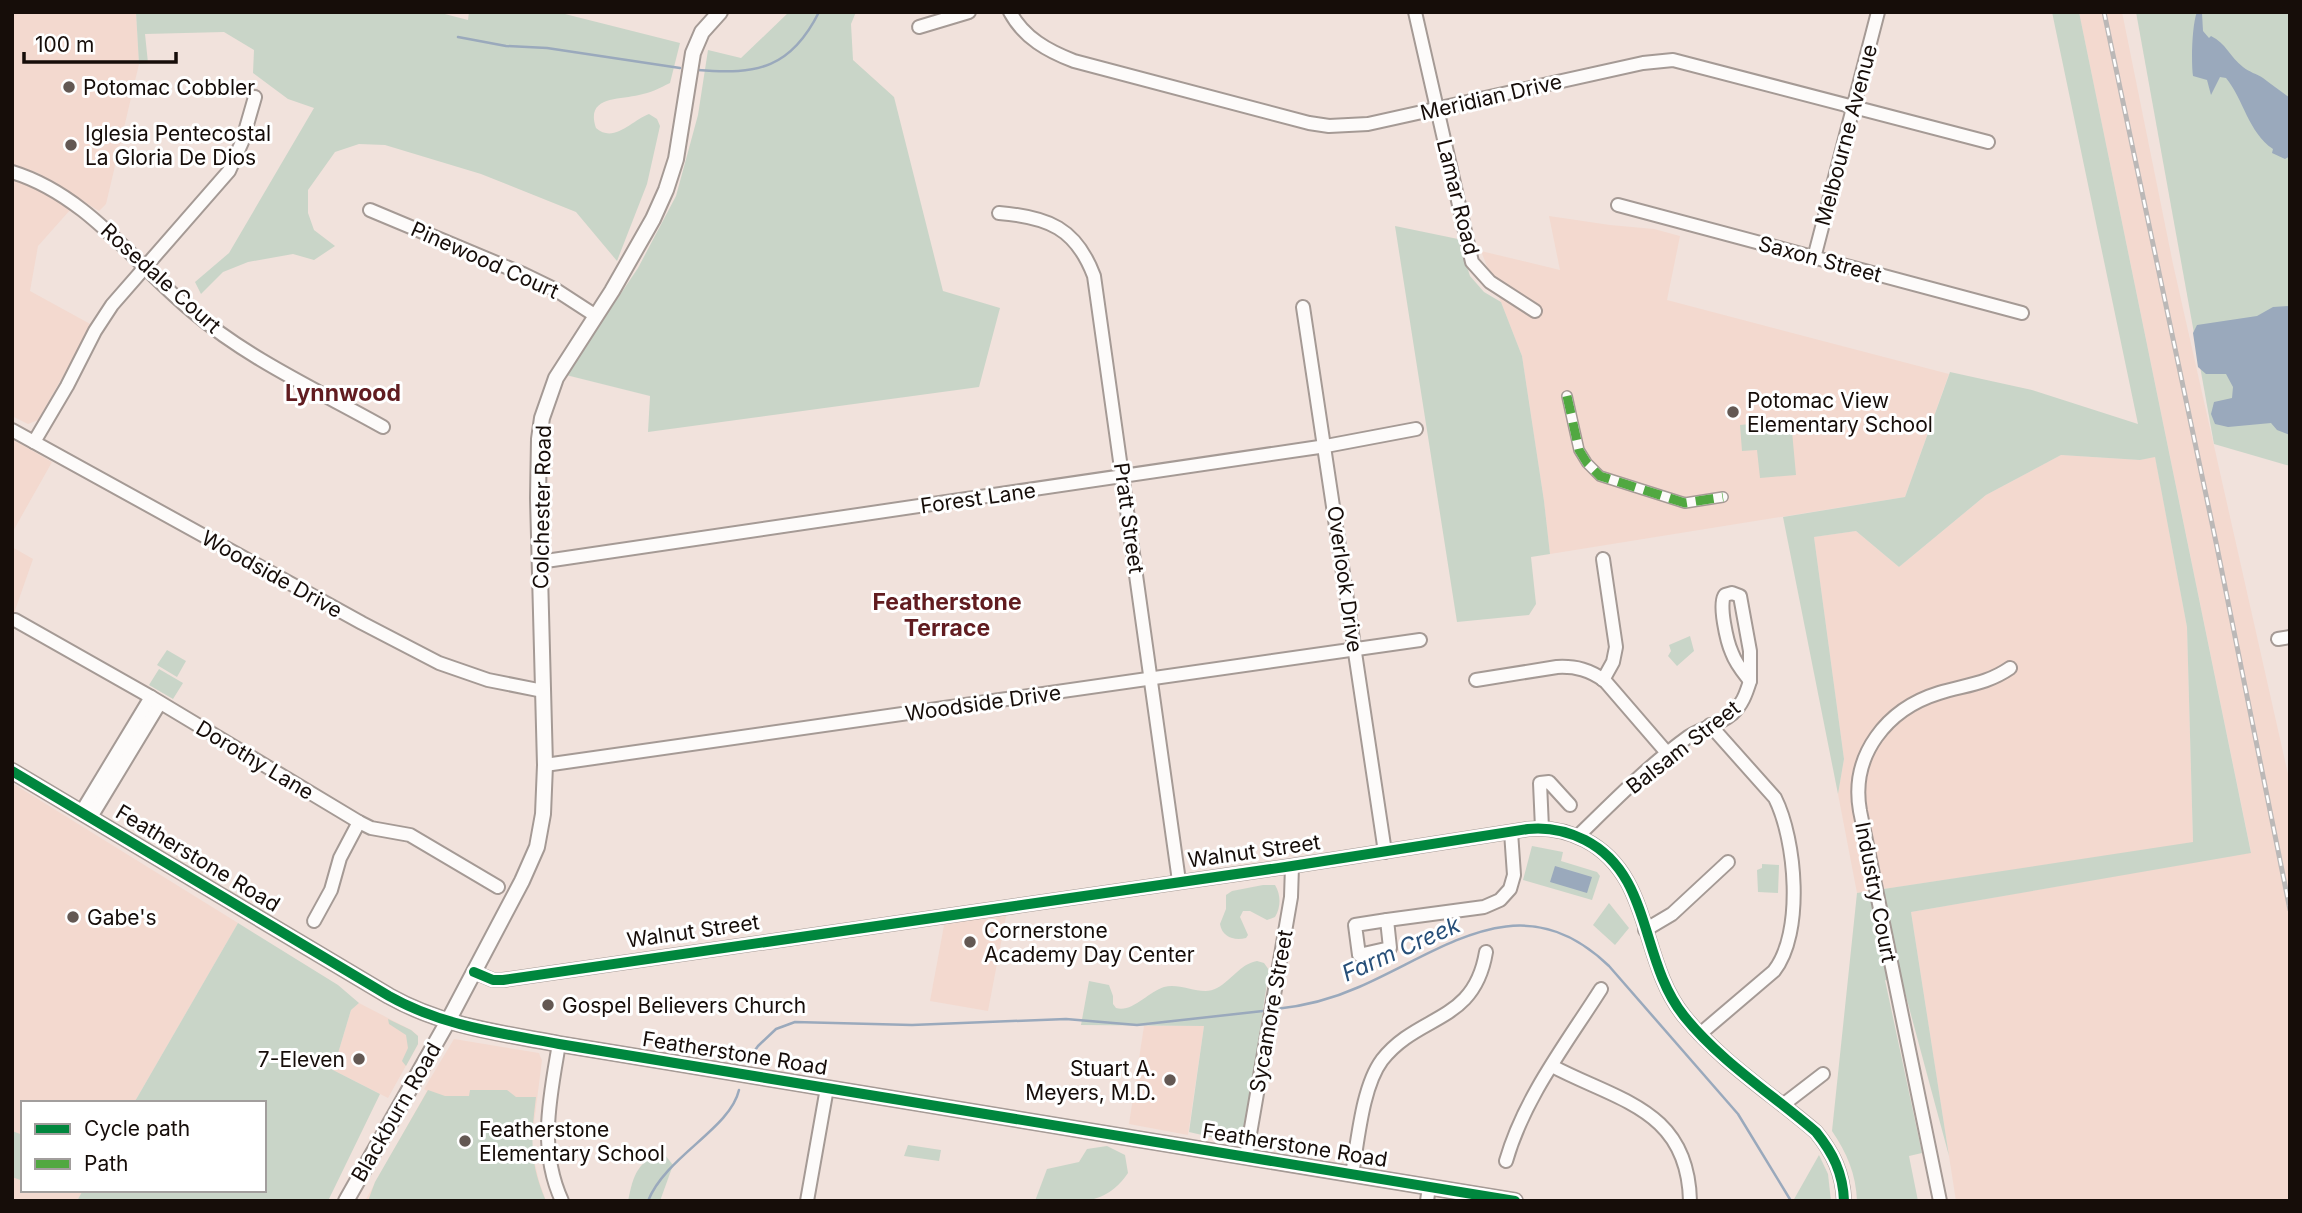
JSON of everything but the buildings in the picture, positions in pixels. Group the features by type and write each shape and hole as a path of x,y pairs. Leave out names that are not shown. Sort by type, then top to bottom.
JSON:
{"street":[{"name":"Colchester Road","path":"447,1023 537,847 543,814 545,765 538,485 542,418 556,378 636,251 666,190 676,159 693,53 702,32 720,12"},
{"path":"919,27 969,12"},
{"name":"Meridian Drive","path":"1010,12 1025,34 1066,58 1309,123 1329,126 1359,125 1643,63 1674,60 1987,142"},
{"name":"Lamar Road","path":"1415,12 1472,262 1490,282 1535,311"},
{"name":"Melbourne Avenue","path":"1814,258 1878,12"},
{"path":"34,442 103,318 120,295 229,172 243,142 255,97"},
{"name":"Rosedale Court","path":"12,172 48,188 92,216 192,312 224,335 278,369 383,427"},
{"name":"Saxon Street","path":"1618,205 2022,313"},
{"name":"Pinewood Court","path":"370,210 523,274 567,296 596,316"},
{"name":"Pratt Street","path":"999,213 1027,216 1055,225 1072,239 1089,263 1094,276 1179,881"},
{"name":"Overlook Drive","path":"1303,307 1385,852"},
{"path":"1567,396 1579,450 1600,476 1685,503 1723,497"},
{"name":"Forest Lane","path":"539,562 1124,477 1326,446 1416,429"},
{"name":"Woodside Drive","path":"12,430 439,663 488,680 543,691"},
{"path":"1603,559 1616,648 1614,660 1603,680"},
{"name":"Balsam Street","path":"1578,836 1668,754 1691,736 1723,720 1741,704 1750,681 1751,651 1740,596 1732,593 1725,595 1721,602 1731,652 1750,681"},
{"name":"Dorothy Lane","path":"15,620 359,822 371,828 410,835 498,887"},
{"name":"Woodside Drive","path":"545,765 1420,640"},
{"path":"1476,680 1569,667 1593,673 1603,680 1668,754"},
{"name":"Industry Court","path":"1940,1201 1859,806 1859,779 1867,751 1882,728 1895,716 1926,698 1975,686 2010,668"},
{"path":"87,814 155,700"},
{"path":"1700,1034 1780,963 1790,936 1793,883 1788,835 1782,812 1775,799 1710,725"},
{"name":"Featherstone Road","path":"12,771 389,996 447,1023 559,1044 1352,1174 1428,1194 1515,1201"},
{"path":"1542,828 1540,783 1549,782 1570,804"},
{"path":"314,921 333,887 341,858 359,822"},
{"name":"Walnut Street","path":"474,972 493,980 503,979 1511,832 1542,828 1559,830 1578,836 1602,851 1621,872 1640,908 1655,964 1683,1015 1726,1059 1816,1132 1826,1144 1839,1171 1844,1201"},
{"path":"1387,920 1484,907 1500,900 1513,881 1515,864 1511,832"},
{"path":"1645,930 1672,914 1728,862"},
{"name":"Sycamore Street","path":"1246,1157 1291,897 1292,866"},
{"path":"1352,1174 1369,1086 1381,1062 1398,1044 1453,1009 1471,994 1482,974 1486,952"},
{"path":"1506,1161 1522,1115 1601,989"},
{"name":"Blackburn Road","path":"345,1201 447,1023"},
{"path":"559,1044 546,1135 552,1175 562,1201"},
{"path":"1552,1066 1643,1109 1662,1125 1681,1152 1690,1183 1690,1201"},
{"path":"1784,1104 1823,1074"},
{"path":"807,1201 827,1088"}],"shaded area":[{"path":"12,12 136,12 139,64 106,204 99,211 38,173 12,164"},
{"path":"2079,12 2122,12 2173,264 2290,783 2290,1201 1956,1201 1911,912 2251,852"},
{"path":"12,177 39,188 70,210 38,246 30,291 92,325 38,420 28,424 12,416"},
{"name":"Potomac View Elementary School","path":"1549,216 1654,229 1680,236 1667,300 1949,374 1905,497 1550,554 1522,356 1481,251 1560,270"},
{"path":"12,439 52,462 12,533"},
{"path":"2061,455 2140,460 2155,456 2187,627 2193,843 1857,893 1838,794 1844,759 1814,537 1856,531 1899,567 1986,495"},
{"path":"12,547 33,559 12,619"},
{"path":"12,783 238,923 135,1101 21,1101 21,1192 82,1192 77,1201 12,1201"},
{"path":"1007,911 988,1011 930,1001 945,920"},
{"path":"359,1003 418,1036 418,1044 388,1098 333,1070 351,1010"},
{"path":"1144,1026 1204,1026 1188,1135 1129,1124"},
{"name":"Featherstone Elementary School","path":"454,1039 539,1053 542,1060 531,1147 546,1201 365,1201 427,1091 424,1089"}],"green space":[{"path":"136,12 437,12 468,20 469,12 557,12 680,43 670,83 647,93 606,101 595,110 596,128 603,132 616,132 649,114 657,119 660,126 647,184 617,261 576,212 481,174 385,145 359,144 335,152 308,190 308,213 314,230 335,246 314,260 293,254 248,262 223,272 201,294 195,282 229,253 314,108 288,99 253,73 254,50 224,32 145,34 148,63 139,64"},
{"path":"789,12 856,12 851,24 853,60 894,97 943,291 1000,308 979,387 648,432 650,396 566,375 638,268 676,196 698,115 708,50 741,58"},
{"path":"2052,12 2079,12 2251,853 1911,912 1949,1156 1903,985 1885,980 1922,1153 1909,1156 1918,1201 1857,1201 1850,1164 1832,1131 1857,893 2193,842 2187,627 2155,457 2140,460 2061,455 1986,495 1899,567 1856,531 1814,537 1844,759 1838,794 1783,517 1905,497 1950,372 2032,390 2138,424"},
{"path":"2136,12 2290,12 2290,466 2214,444"},
{"path":"1395,226 1458,239 1470,276 1484,292 1501,302 1522,356 1550,554 1531,557 1536,604 1529,615 1457,622"},
{"path":"1791,420 1796,475 1760,478 1757,450 1742,451 1740,425"},
{"path":"1690,636 1694,651 1677,666 1668,656 1671,651 1669,645"},
{"path":"167,650 186,661 177,677 157,665"},
{"path":"159,669 183,683 173,699 149,685"},
{"path":"1532,846 1563,852 1561,861 1597,872 1600,876 1592,900 1523,880"},
{"path":"1762,864 1779,865 1778,893 1758,892 1757,870 1762,868"},
{"path":"1275,885 1277,889 1279,905 1275,917 1267,920 1250,911 1243,911 1240,917 1248,935 1246,938 1237,939 1226,935 1220,924 1226,909 1226,895 1232,891"},
{"path":"1609,903 1629,928 1615,945 1593,925"},
{"path":"238,923 338,985 359,1003 351,1010 333,1070 380,1094 328,1201 77,1201 82,1192 266,1192 266,1101 135,1101"},
{"path":"1257,961 1264,963 1269,970 1246,1121 1237,1143 1189,1132 1204,1026 1081,1025 1089,981 1109,985 1113,1004 1122,1009 1164,987 1177,986 1205,991 1217,988 1246,965"},
{"path":"388,1019 418,1036 418,1044 406,1066 402,1061 408,1048 406,1035 389,1024"},
{"name":"Featherstone Elementary School","path":"428,1090 445,1096 469,1096 470,1090 507,1090 516,1097 536,1097 533,1125 534,1162 546,1201 368,1201 375,1182"},
{"path":"12,1131 21,1134 21,1180 12,1177"},
{"path":"908,1145 941,1150 939,1161 904,1156"},
{"path":"1107,1146 1125,1155 1128,1173 1109,1193 1087,1201 1035,1201 1047,1169 1079,1162 1087,1149"},
{"path":"665,1155 673,1165 660,1201 628,1201 632,1184 642,1165 648,1160"},
{"path":"1819,1155 1828,1174 1831,1201 1793,1201"}],"water":[{"path":"2197,12 2202,13 2203,31 2209,38 2211,36 2216,39 2243,67 2290,98 2290,156 2285,159 2272,153 2273,149 2252,125 2226,78 2220,77 2211,95 2207,80 2193,76 2192,43"},
{"path":"2290,306 2290,435 2277,430 2271,423 2228,427 2215,424 2211,414 2214,402 2232,398 2233,387 2226,374 2206,374 2198,367 2193,333 2197,325 2257,316 2273,307"},
{"path":"1555,866 1592,877 1587,893 1550,882"}],"waterway":[{"path":"698,70 738,71 771,64 797,45 819,12"},
{"path":"458,37 506,46 547,48 680,68"},
{"name":"Farm Creek","path":"1276,1009 1318,1001 1349,991 1453,942 1484,931 1515,926 1545,928 1577,941 1609,966 1738,1114 1791,1201"},
{"name":"Farm Creek","path":"748,1060 776,1029 795,1022 912,1025 1066,1019 1137,1025 1263,1011"},
{"name":"Farm Creek","path":"648,1201 669,1170 724,1117 739,1090"}],"railway":[{"path":"2104,12 2217,547 2290,910"}],"marked path":[{"path":"1567,396 1579,450 1600,476 1685,503 1723,497"}],"cycle path":[{"path":"12,771 389,996 430,1015 493,1032 559,1044 1515,1201"},
{"path":"474,972 493,980 503,980 1292,866 1528,829 1557,830 1585,840 1607,855 1623,874 1634,896 1659,970 1684,1016 1730,1063 1816,1132 1836,1164 1842,1181 1844,1201"}],"place":[{"name":"Potomac Cobbler","path":"69,87"},
{"name":"Iglesia Pentecostal La Gloria De Dios","path":"71,145"},
{"name":"Potomac View Elementary School","path":"1733,412"},
{"name":"Gabe's","path":"73,917"},
{"name":"Cornerstone Academy Day Center","path":"970,942"},
{"name":"Gospel Believers Church","path":"548,1005"},
{"name":"7-Eleven","path":"359,1059"},
{"name":"Stuart A. Meyers, M.D.","path":"1170,1080"},
{"name":"Featherstone Elementary School","path":"465,1141"}],"district":[{"name":"Lynnwood","path":"343,393"},
{"name":"Featherstone Terrace","path":"947,615"}]}
